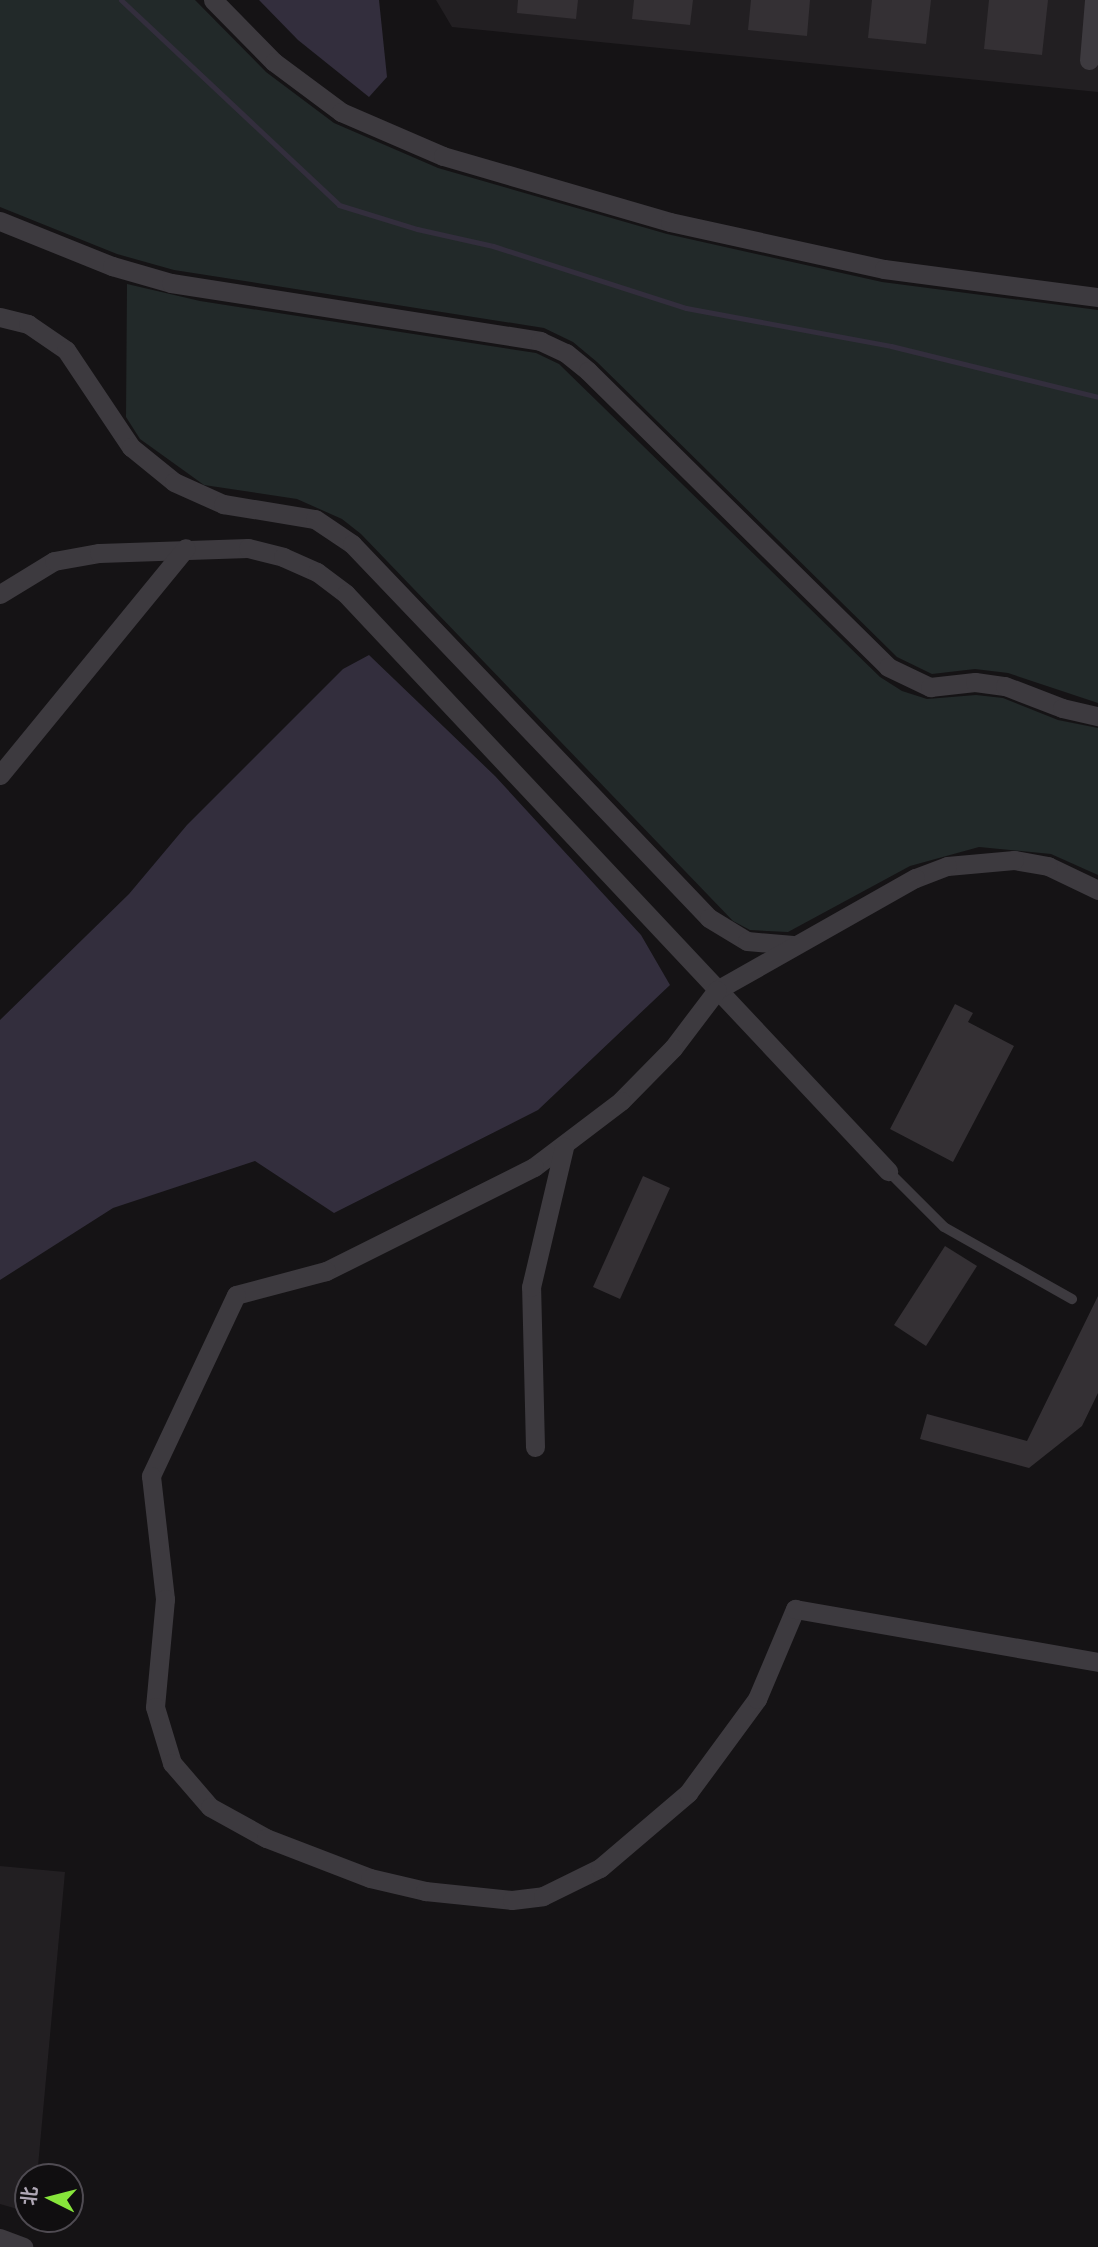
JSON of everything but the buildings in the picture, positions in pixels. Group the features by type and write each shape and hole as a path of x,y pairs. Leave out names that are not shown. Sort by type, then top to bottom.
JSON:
{"street":[{"path":"213,0 274,62 341,112 443,156 670,222 884,269 1098,297"},
{"path":"1089,60 1094,0"},
{"path":"0,221 113,266 172,283 521,337 557,349 589,371 888,667 930,687 975,682 1006,686 1062,708 1098,716"},
{"path":"0,317 28,324 66,350 131,447 174,482 223,504 315,519 352,544 709,918 747,941 772,946 798,944"},
{"path":"0,594 32,570 65,558 186,548 248,548 283,557 317,572 346,594 888,1171"},
{"path":"0,775 186,548"},
{"path":"1098,890 1048,866 1014,860 947,866 915,877 718,990 648,1075 564,1147 534,1167 326,1270 236,1294 151,1476 165,1598 155,1707 172,1763 210,1807 266,1838 370,1878 512,1900 543,1896 600,1868 688,1793 757,1699 795,1609 1098,1662"},
{"path":"535,1447 531,1287 564,1147"},
{"path":"0,2238 23,2247"}],"lane":[{"path":"888,1171 944,1227 1072,1298"}],"shaded area":[{"path":"0,0 195,0 266,72 334,123 438,168 667,234 882,282 1098,310 1098,703 1008,673 975,669 932,674 897,657 597,362 573,342 544,328 174,270 117,254 0,207"},
{"path":"259,0 379,0 387,77 369,97 298,40"},
{"path":"436,0 1098,0 1098,92 452,27"},
{"path":"127,284 200,301 536,353 559,364 880,677 902,691 927,699 976,695 1003,698 1058,720 1098,728 1098,875 1051,854 979,847 910,866 788,932 750,930 733,921 361,534 342,519 297,499 204,485 140,439 126,417"},
{"path":"369,655 495,776 641,935 670,985 538,1110 334,1213 255,1161 113,1208 0,1280 0,1020 129,894 187,825 343,669"},
{"path":"0,1866 65,1872 38,2163 14,2163 14,2208 0,2204"}],"waterway":[{"path":"121,0 339,205 417,229 493,246 686,308 891,346 1098,397"}]}
